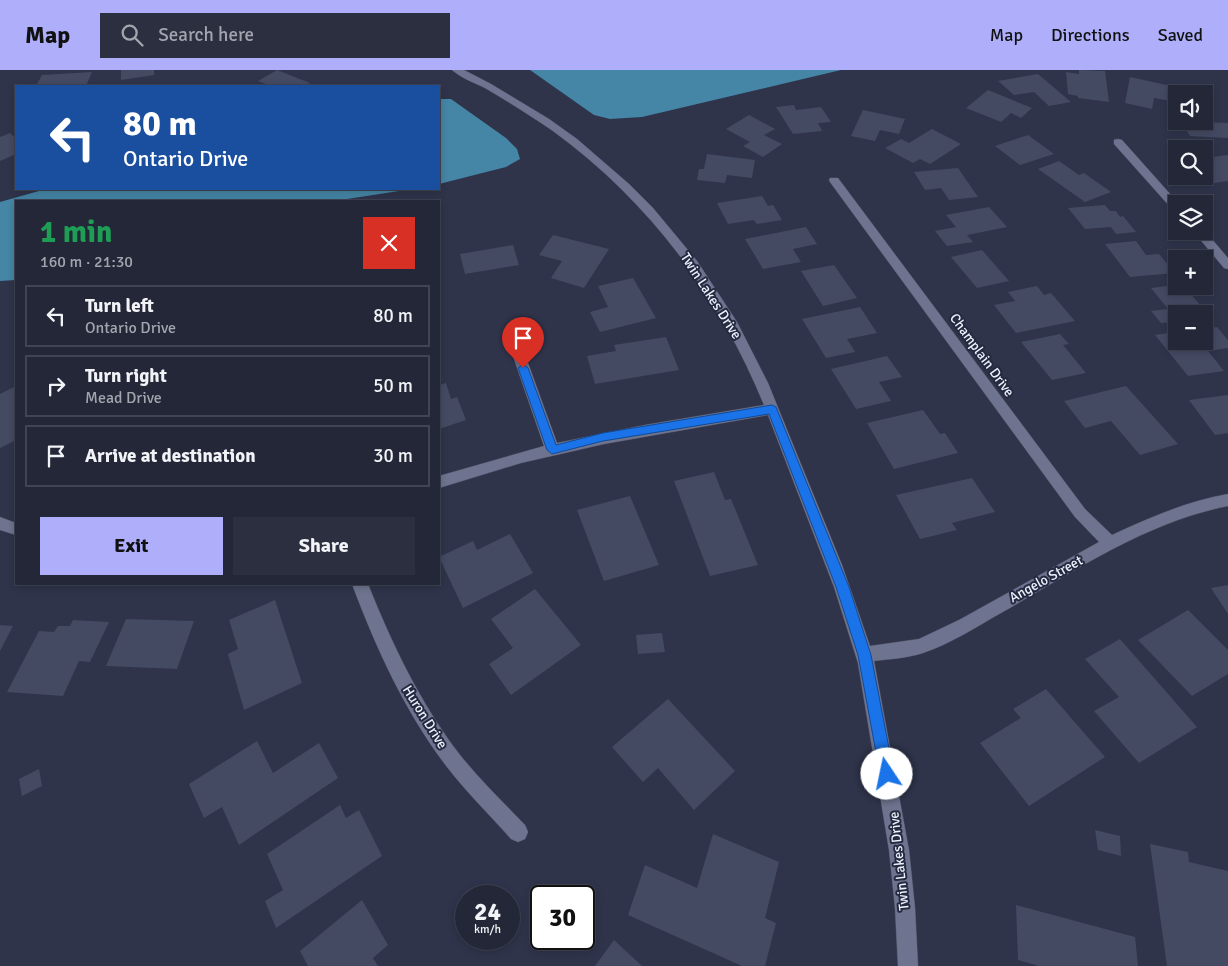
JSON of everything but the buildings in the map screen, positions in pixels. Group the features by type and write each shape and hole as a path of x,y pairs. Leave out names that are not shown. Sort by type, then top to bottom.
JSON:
{"street":[{"name":"Twin Lakes Drive","path":"457,70 500,92 566,134 633,195 671,237 720,305 746,350 772,409 842,587 864,655 898,832 908,966"},
{"path":"1118,142 1168,198"},
{"name":"Champlain Drive","path":"834,180 1080,513 1110,543"},
{"path":"1206,240 1228,265"},
{"path":"510,330 552,450"},
{"path":"440,482 603,437 772,409"},
{"name":"Angelo Street","path":"864,655 920,646 965,625 1110,543 1162,520 1212,503 1228,500"},
{"path":"0,523 15,529"},
{"name":"Huron Drive","path":"360,585 375,624 412,699 448,754 518,832"}],"water":[{"path":"530,70 841,70 642,117 610,119 594,115"},
{"path":"440,99 451,99 506,138 517,149 520,159 506,167 440,184"},
{"path":"42,190 406,190 340,200 15,200 15,280 0,281 0,202"}],"route":[{"path":"523,368 552,450 603,437 772,409 842,587 864,655 887,774"}]}
